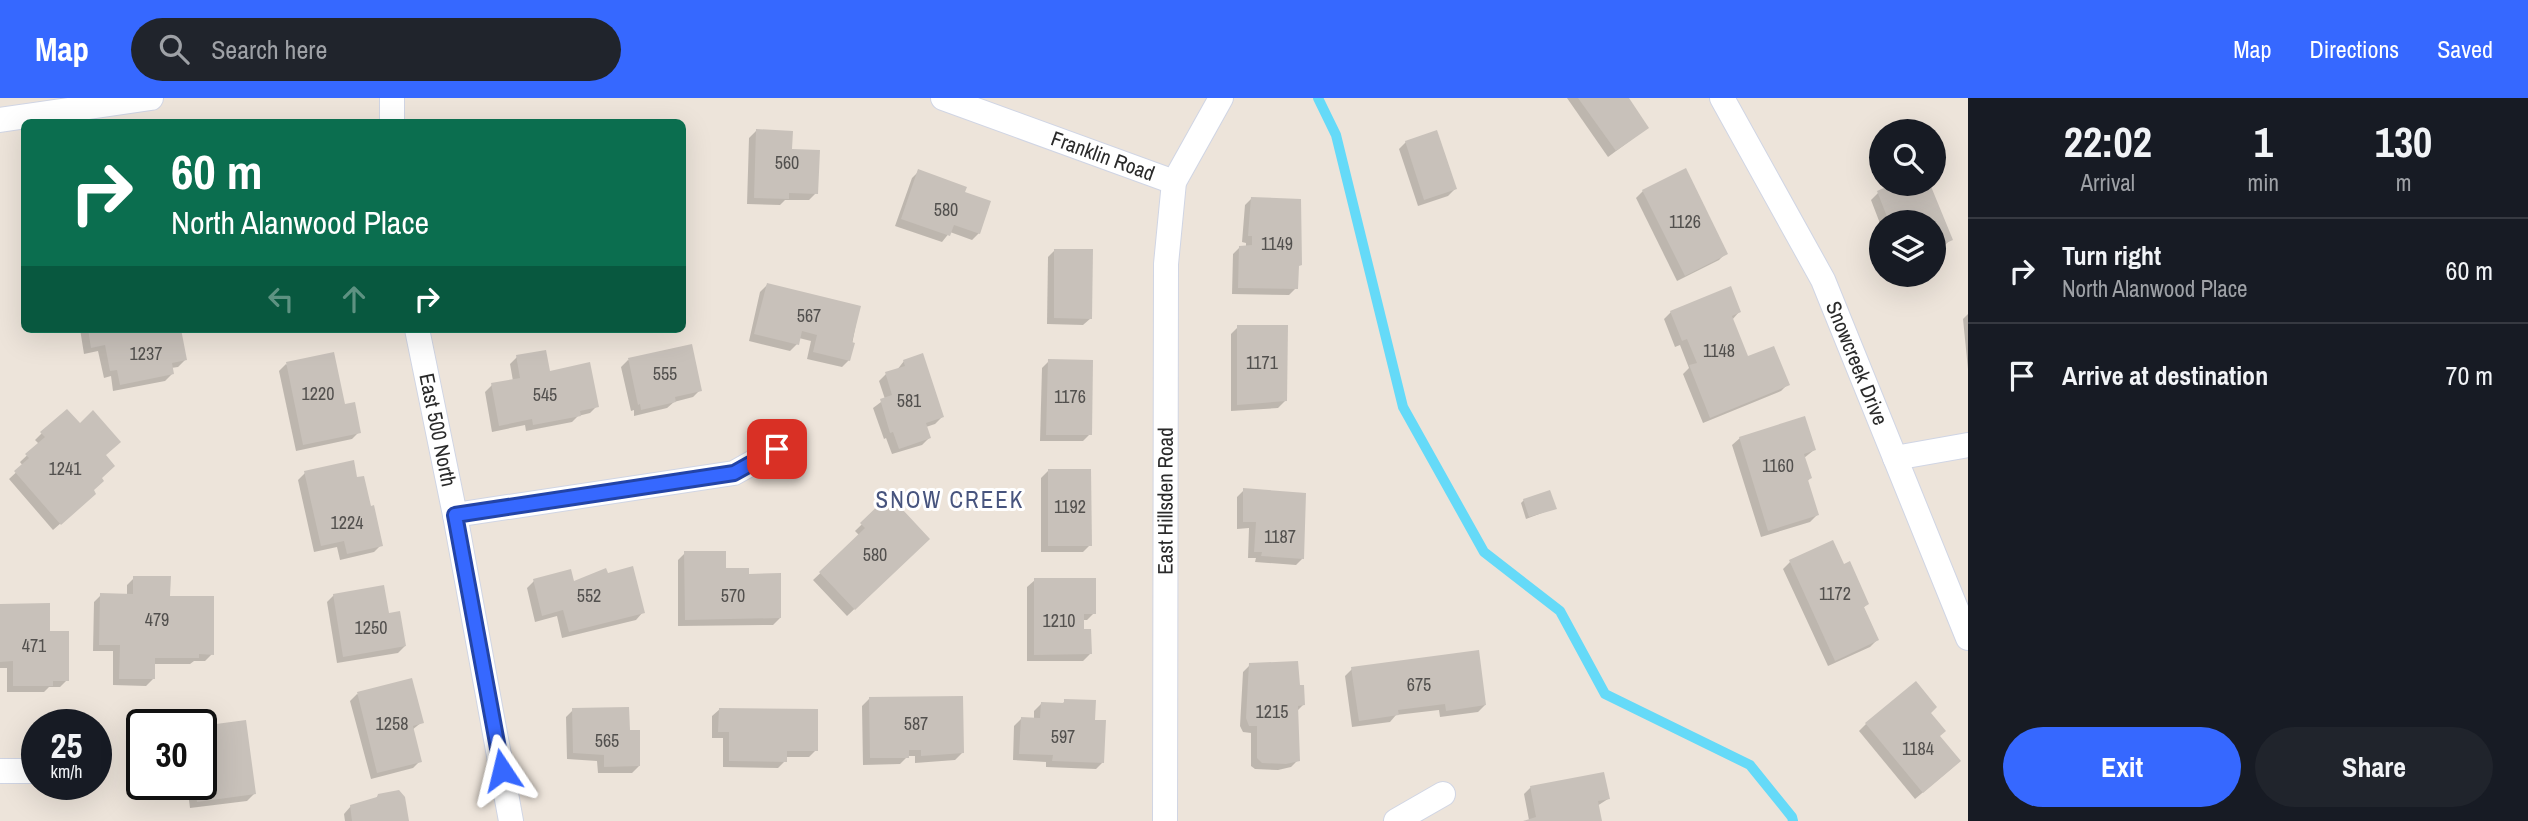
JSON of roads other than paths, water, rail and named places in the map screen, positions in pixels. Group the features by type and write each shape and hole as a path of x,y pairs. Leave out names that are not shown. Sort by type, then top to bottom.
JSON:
{"street":[{"path":"0,120 152,98"},
{"path":"391,119 392,98"},
{"name":"Franklin Road","path":"943,98 1174,181 1221,98"},
{"name":"Snowcreek Drive","path":"1722,98 1823,280 1968,638"},
{"name":"East Hillsden Road","path":"1165,821 1166,264 1174,181"},
{"name":"East 500 North","path":"418,333 455,515 511,821"},
{"path":"1895,458 1968,445"},
{"path":"455,515 734,473 777,449"},
{"path":"0,771 21,771"},
{"path":"1396,821 1443,794"}],"waterway":[{"path":"1318,98 1336,135 1403,407 1484,552 1560,611 1605,694 1750,765 1793,821"}],"district":[{"name":"SNOW CREEK","path":"950,500"}]}
